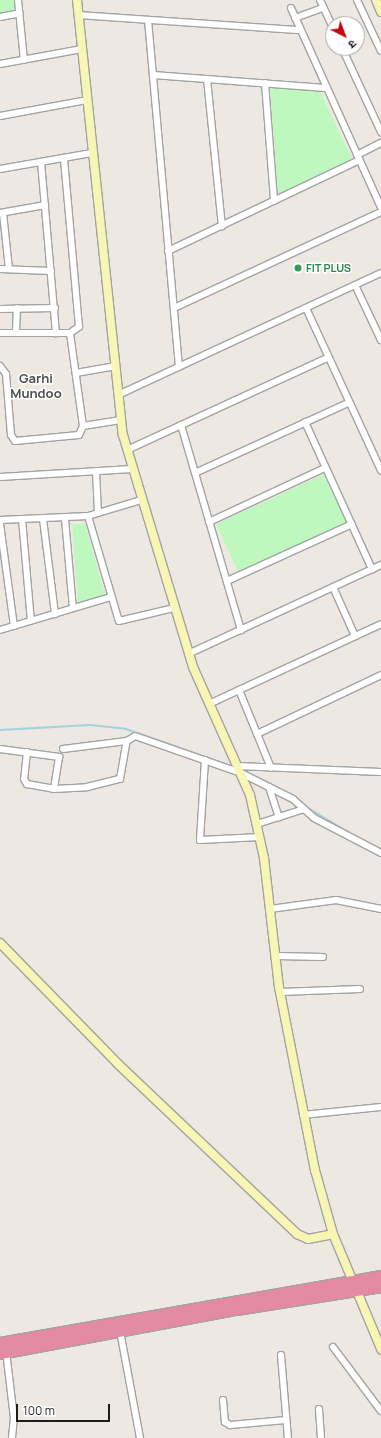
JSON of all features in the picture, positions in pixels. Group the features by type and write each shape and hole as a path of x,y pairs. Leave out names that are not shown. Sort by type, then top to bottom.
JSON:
{"highway":[{"path":"2,1349 120,1331 353,1284 381,1276"},
{"path":"2,1349 353,1284 381,1286"}],"street":[{"path":"18,0 24,60"},
{"path":"77,0 120,420 141,500 188,654 239,770 257,824 277,956 280,992 303,1115 333,1234 381,1349"},
{"path":"357,0 381,51"},
{"path":"376,0 381,12"},
{"path":"295,18 323,3 328,16"},
{"path":"291,8 381,207"},
{"path":"0,17 20,13"},
{"path":"78,15 300,30"},
{"path":"148,20 179,366"},
{"path":"0,64 82,49"},
{"path":"346,56 381,132"},
{"path":"153,75 326,88"},
{"path":"207,79 222,226"},
{"path":"264,83 274,201"},
{"path":"0,116 87,100"},
{"path":"168,251 274,201 359,158 381,143"},
{"path":"0,169 92,153"},
{"path":"0,333 70,333 80,324 64,158"},
{"path":"41,162 56,333"},
{"path":"9,269 1,213 45,205"},
{"path":"174,308 381,212"},
{"path":"0,269 51,271"},
{"path":"118,395 381,273"},
{"path":"355,285 381,340"},
{"path":"16,333 17,308"},
{"path":"0,309 54,308"},
{"path":"306,308 381,470"},
{"path":"0,366 6,374 11,434 15,441 79,435 83,426 70,333"},
{"path":"127,450 329,357"},
{"path":"76,372 114,366"},
{"path":"195,473 350,402"},
{"path":"83,426 120,420"},
{"path":"304,422 372,569"},
{"path":"181,425 241,630"},
{"path":"209,522 326,468"},
{"path":"0,477 132,469"},
{"path":"96,471 98,513"},
{"path":"0,520 65,519 88,516 141,500"},
{"path":"88,516 117,618 123,622 174,608"},
{"path":"22,519 31,621"},
{"path":"43,519 55,614"},
{"path":"65,519 73,608"},
{"path":"0,524 14,626"},
{"path":"227,581 352,524"},
{"path":"188,654 381,565"},
{"path":"333,587 355,636"},
{"path":"0,630 111,598"},
{"path":"209,704 381,624"},
{"path":"257,734 381,675"},
{"path":"239,690 271,768"},
{"path":"63,749 127,741 135,736 239,770 304,808 314,818 381,853"},
{"path":"27,752 25,782 54,789 88,787 117,781 127,741"},
{"path":"0,749 61,758 54,789"},
{"path":"205,760 200,840 260,837"},
{"path":"239,770 271,768 381,772"},
{"path":"269,787 279,817"},
{"path":"257,824 304,808"},
{"path":"270,909 336,900 381,909"},
{"path":"0,943 118,1064 297,1234 308,1239 333,1234"},
{"path":"277,956 323,957"},
{"path":"280,992 360,988"},
{"path":"303,1115 381,1107"},
{"path":"120,1331 140,1438"},
{"path":"332,1347 381,1411"},
{"path":"2,1349 14,1418 12,1438"},
{"path":"281,1354 288,1438"},
{"path":"223,1400 225,1422 230,1424 286,1420"},
{"path":"319,1409 321,1438"}],"green space":[{"path":"0,0 14,0 14,10 0,13"},
{"path":"270,88 320,91 352,159 278,195"},
{"path":"324,474 347,523 239,573 216,524"},
{"path":"72,524 85,524 105,595 78,603"}],"waterway":[{"path":"0,730 90,725 126,729 231,766"},
{"path":"246,772 280,789"},
{"path":"305,806 351,834"}],"place":[{"name":"FIT PLUS","path":"298,268"}],"district":[{"name":"Garhi Mundoo","path":"36,386"}]}
